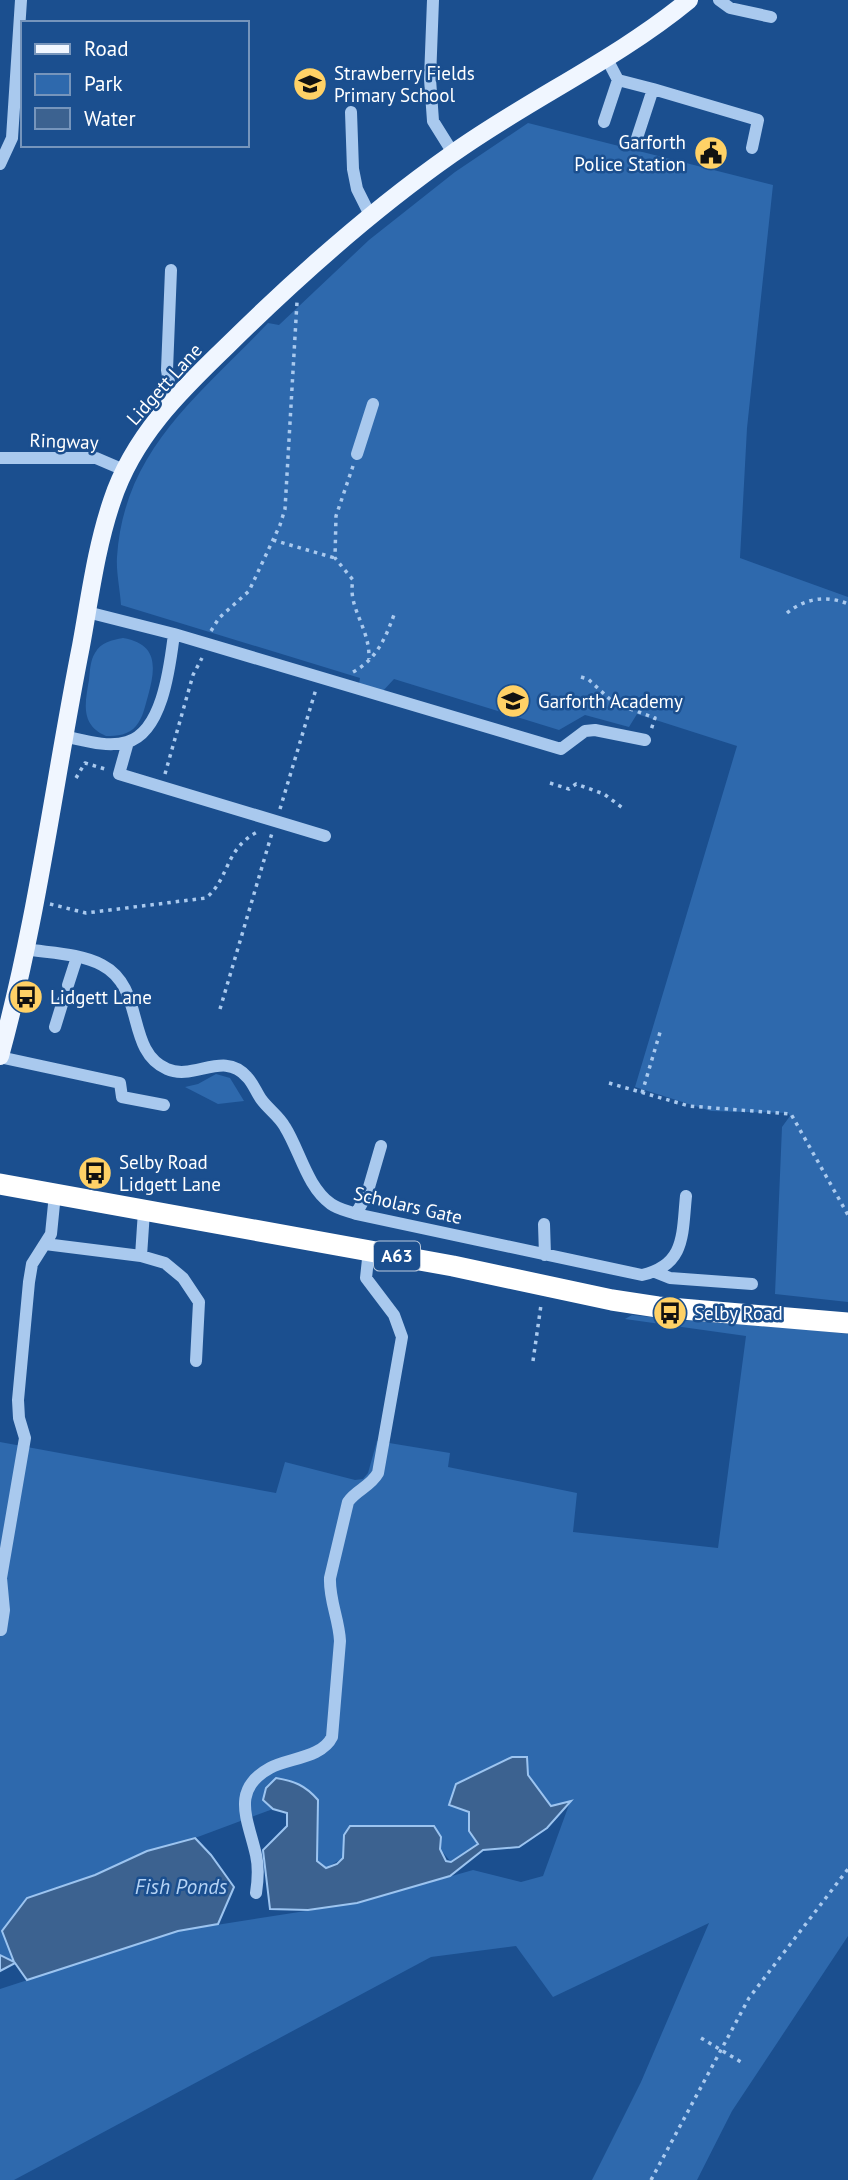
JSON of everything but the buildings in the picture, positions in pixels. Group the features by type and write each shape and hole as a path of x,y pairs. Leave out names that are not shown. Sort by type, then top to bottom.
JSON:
{"highway":[{"name":"A63","path":"0,1184 369,1250 657,1307 848,1323"}],"main road":[{"name":"Lidgett Lane","path":"0,1056 35,899 103,529 124,470 147,431 172,401 253,320 371,217 453,153 607,59 690,0"}],"street":[{"path":"0,164 7,152 13,131 21,0"},
{"path":"433,0 430,79 433,121 453,153"},
{"path":"719,0 744,18 771,17"},
{"path":"604,122 618,80 607,59"},
{"path":"618,80 758,120 752,148"},
{"path":"637,138 653,89"},
{"path":"351,112 353,169 357,189 371,217"},
{"path":"171,270 167,370 172,401"},
{"path":"357,454 373,404"},
{"name":"Ringway","path":"0,458 96,458 124,470"},
{"path":"87,612 174,634 561,749 585,731 595,730 645,740"},
{"path":"63,736 109,744 128,742 145,733 155,718 170,664 174,634"},
{"path":"128,742 119,774 325,836"},
{"name":"Scholars Gate","path":"25,949 77,957 105,966 123,982 129,993 147,1051 156,1062 167,1069 181,1073 218,1065 229,1066 248,1078 262,1101 285,1126 320,1193 334,1206 356,1214 627,1274 655,1272 670,1278 752,1284"},
{"path":"68,985 77,957"},
{"path":"55,1027 63,1001"},
{"path":"0,1056 120,1083 122,1097 163,1105"},
{"path":"356,1214 367,1194 381,1146"},
{"path":"1,1630 4,1610 1,1578 25,1438 19,1418 18,1400 29,1282 32,1264 51,1234 55,1194"},
{"path":"655,1272 667,1265 682,1241 685,1196"},
{"path":"141,1256 144,1211"},
{"path":"544,1224 545,1255"},
{"path":"45,1244 141,1256 165,1263 183,1278 199,1303 196,1361"},
{"path":"256,1893 258,1867 246,1815 246,1793 258,1774 279,1763 318,1751 329,1743 332,1737 340,1628 330,1590 330,1578 348,1502 373,1481 378,1473 401,1349 399,1325 366,1278 369,1250"}],"path":[{"path":"162,786 193,675 199,661 207,656 215,633 211,632 214,624 248,591 280,526 285,509 297,300"},
{"path":"335,558 336,516 357,454"},
{"path":"273,540 335,558 353,580 351,594 367,635 369,661"},
{"path":"787,613 802,603 819,599 835,599 848,604"},
{"path":"219,1009 274,820 322,671 352,672 369,661 386,638 395,612"},
{"path":"581,677 588,679 614,703 655,718 645,740"},
{"path":"71,786 85,763 119,774"},
{"path":"550,783 569,789 576,784 604,794 624,809"},
{"path":"35,899 86,913 206,898 216,887 241,842 274,820"},
{"path":"642,1093 661,1028"},
{"path":"609,1083 689,1107 791,1114 848,1215"},
{"path":"533,1362 544,1285"},
{"path":"651,2180 749,1998 848,1869"},
{"path":"701,2038 741,2062"}],"green space":[{"name":"Garforth Academy","path":"528,123 773,185 747,428 740,558 848,597 848,1302 775,1294 782,1127 790,1116 788,1113 711,1111 635,1087 737,746 637,714 629,727 585,715 559,730 394,679 382,692 359,684 360,678 121,605 117,557 123,519 134,485 150,454 170,426 268,323 279,325 369,240 455,172"},
{"path":"123,638 134,641 148,651 153,666 151,685 136,726 126,733 106,736 92,726 86,712 90,666 100,646"},
{"path":"216,1074 230,1078 244,1101 218,1104 185,1087 198,1084"},
{"path":"632,1315 848,1334 848,1936 732,2111 697,2180 592,2180 641,2082 709,1923 553,1997 516,1946 431,1957 14,2180 0,2180 0,1989 178,1931 357,1903 473,1870 521,1882 543,1876 570,1802 551,1806 528,1775 469,1812 469,1831 478,1844 451,1862 440,1849 350,1826 344,1835 343,1858 326,1868 317,1862 317,1799 263,1799 273,1809 195,1838 147,1851 95,1875 14,1963 0,1955 0,1442 276,1493 285,1462 355,1480 363,1479 368,1473 377,1441 450,1453 448,1467 577,1493 573,1532 718,1548 746,1336 625,1319"}],"water":[{"path":"512,1757 527,1757 528,1775 551,1806 571,1801 547,1828 519,1847 483,1850 450,1876 357,1903 308,1910 270,1909 263,1850 287,1826 287,1813 273,1809 263,1800 266,1788 276,1778 299,1784 318,1800 317,1861 326,1868 337,1864 343,1858 344,1835 350,1826 434,1826 441,1837 440,1849 446,1861 451,1862 478,1844 469,1831 469,1812 449,1805 456,1784"},
{"name":"Fish Ponds","path":"195,1838 234,1887 218,1924 178,1931 27,1980 15,1963 0,1971 0,1955 14,1962 2,1931 27,1898 95,1875 147,1851"}],"place":[{"name":"Strawberry Fields Primary School","path":"310,84"},
{"name":"Garforth Police Station","path":"711,153"},
{"name":"Garforth Academy","path":"513,701"},
{"name":"Lidgett Lane","path":"26,997"},
{"name":"Selby Road Lidgett Lane","path":"95,1173"},
{"name":"Selby Road","path":"670,1313"}]}
